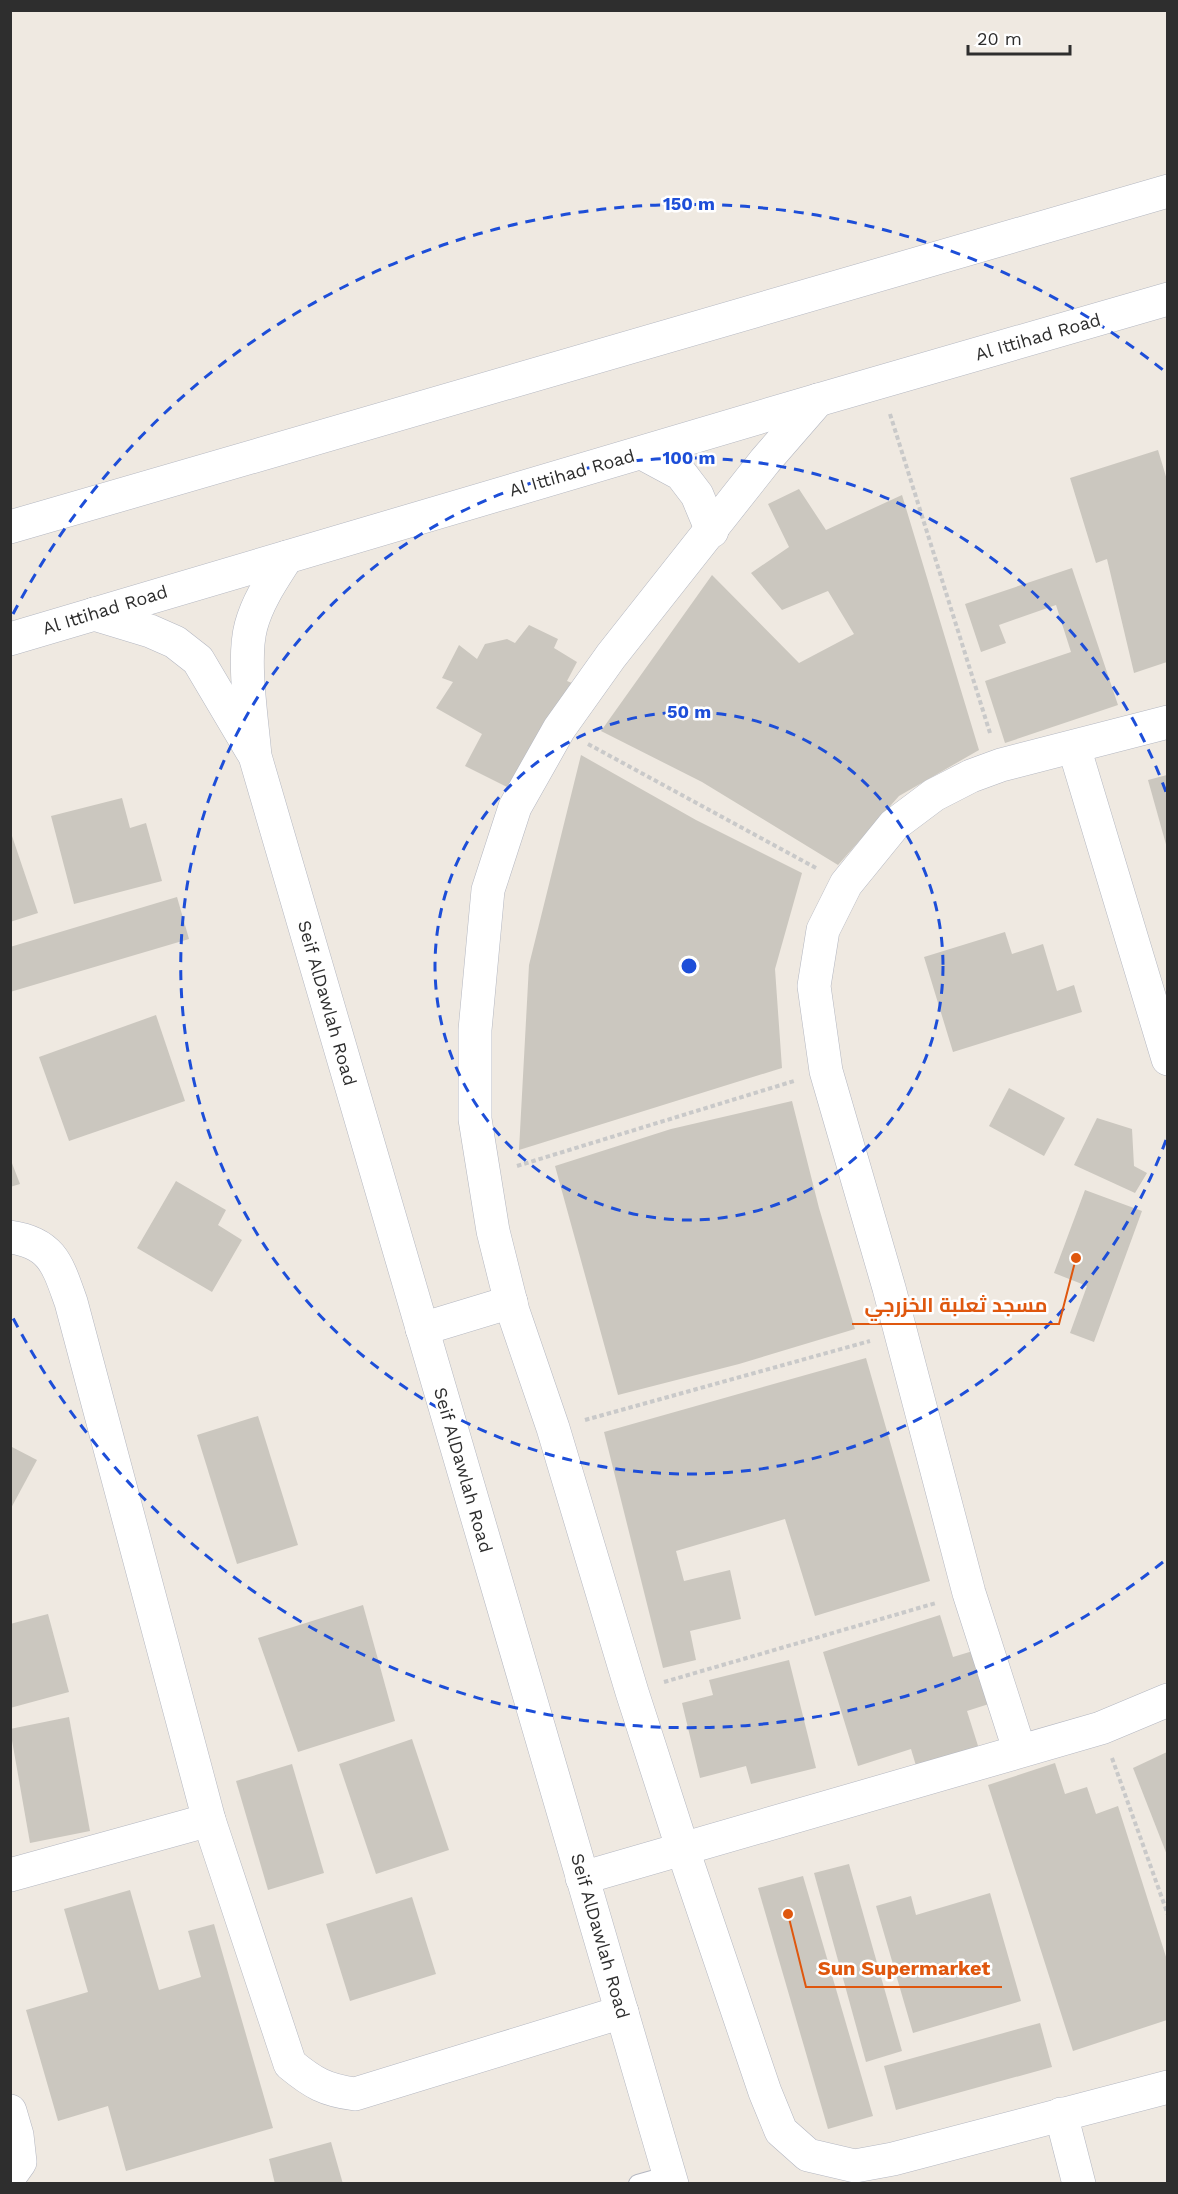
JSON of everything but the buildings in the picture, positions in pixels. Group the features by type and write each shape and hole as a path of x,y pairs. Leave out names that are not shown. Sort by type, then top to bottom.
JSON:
{"street":[{"path":"10,527 1167,191"},
{"name":"Al Ittihad Road","path":"10,639 1167,299"},
{"path":"818,400 765,461 612,656 559,729 515,807 488,890 475,1030 475,1119 486,1175 493,1231 511,1302 553,1428 632,1692 683,1850 781,2131 808,2155 855,2166 893,2159 1167,2087"},
{"path":"642,453 681,474 697,495 712,531"},
{"name":"Seif AlDawlah Road","path":"287,556 264,592 250,628 248,662 255,756 671,2179"},
{"name":"Seif AlDawlah Road","path":"94,614 150,631 175,642 198,660 255,756"},
{"path":"1019,1749 969,1593 826,1071 814,986 823,930 846,884 894,825 934,795 971,776 1001,765 1167,722"},
{"path":"1074,747 1167,1059"},
{"path":"10,1237 25,1239 48,1252 58,1267 68,1293 208,1820 290,2064 310,2081 331,2091 355,2094 622,2012"},
{"path":"422,1329 511,1302"},
{"path":"582,1878 1019,1749 1101,1728 1167,1700"},
{"path":"10,1875 208,1820"},
{"path":"10,2111 17,2135 20,2162 10,2176"},
{"path":"1061,2114 1079,2184"}],"lane":[{"path":"638,2184 671,2179"}],"path":[{"path":"880,382 1001,765"},
{"path":"559,729 846,884"},
{"path":"486,1175 826,1071"},
{"path":"553,1428 899,1333"},
{"path":"632,1692 969,1593"},
{"path":"1101,1728 1167,1916"}],"place":[{"name":"مسجد ثعلبة الخزرجي","path":"1076,1258"},
{"name":"Sun Supermarket","path":"788,1914"}]}
